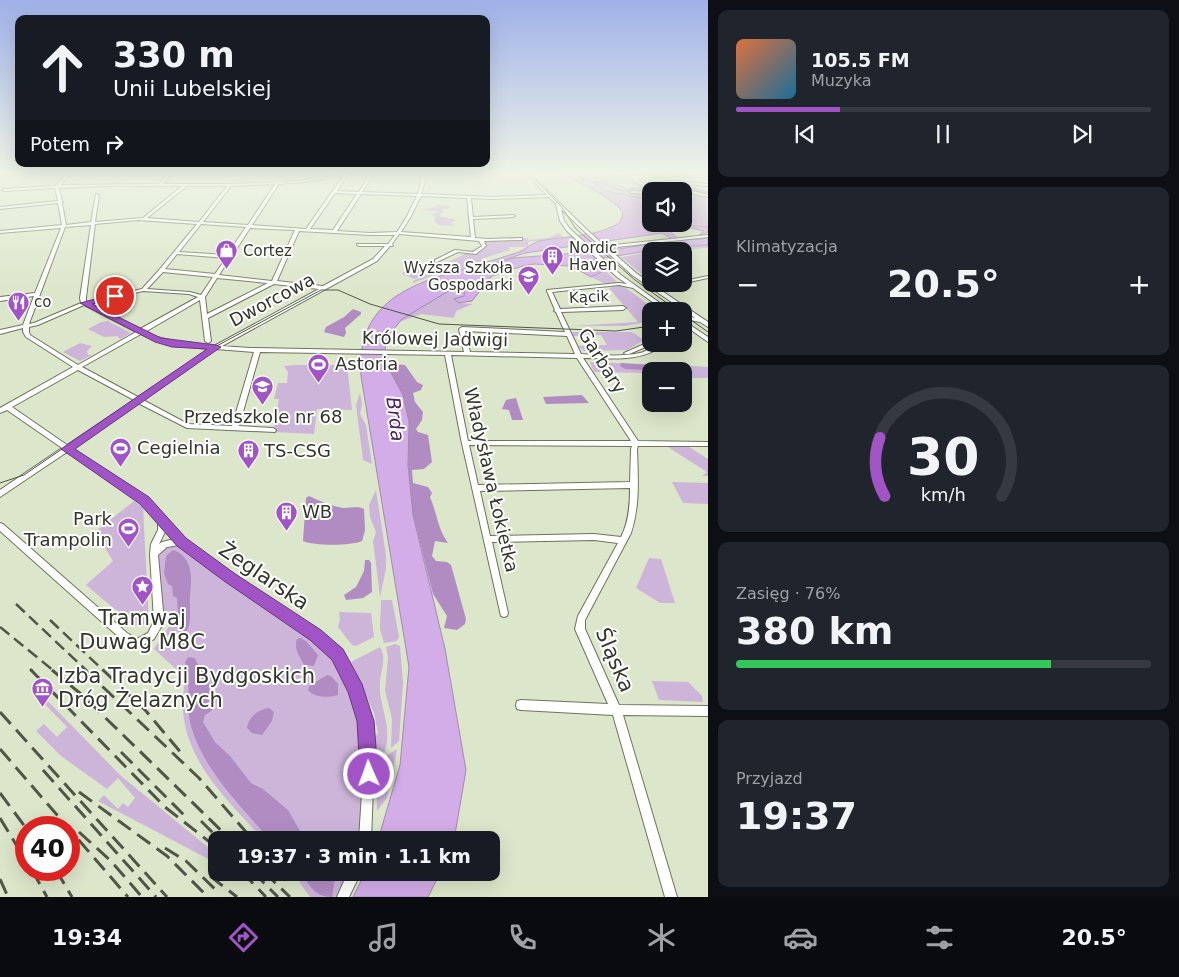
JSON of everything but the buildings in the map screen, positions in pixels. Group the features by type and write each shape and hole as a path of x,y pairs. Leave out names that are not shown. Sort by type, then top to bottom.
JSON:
{"street":[{"path":"62,213 64,225 25,326 28,336 77,367 187,426 273,430"},
{"path":"84,303 83,298 95,213"},
{"path":"144,220 153,213"},
{"path":"143,290 162,270 207,213"},
{"path":"0,411 202,297 259,213"},
{"path":"307,230 320,213"},
{"path":"334,232 347,213"},
{"name":"Dworcowa","path":"0,494 216,347 371,262 391,245 409,213"},
{"path":"471,213 474,239"},
{"path":"559,213 562,221 570,232 619,276 655,302"},
{"path":"567,213 642,279"},
{"path":"471,218 513,216"},
{"path":"0,232 94,222 144,220 481,240 520,239"},
{"path":"570,232 569,228 572,227 585,230"},
{"path":"206,317 274,282 297,230"},
{"path":"604,247 671,238 708,236"},
{"path":"437,261 459,250 476,252 484,246 481,240"},
{"path":"359,246 391,245"},
{"path":"176,253 230,257"},
{"path":"162,270 324,288"},
{"path":"619,276 622,280 620,284 634,286"},
{"path":"692,281 708,278"},
{"name":"Garbary","path":"620,284 549,291 579,356 636,443"},
{"path":"0,332 25,326 84,303 143,290 202,297"},
{"path":"658,292 696,319 708,325"},
{"path":"0,299 37,294"},
{"path":"202,297 208,341"},
{"name":"Królowej Jadwigi","path":"84,303 140,332 172,344 253,351"},
{"name":"Kącik","path":"557,311 623,308"},
{"path":"692,318 696,319"},
{"path":"692,321 696,319"},
{"path":"692,321 696,319"},
{"path":"467,354 462,329 568,334"},
{"path":"692,330 708,340"},
{"path":"229,340 229,344 233,348"},
{"name":"Królowej Jadwigi","path":"620,356 642,347"},
{"path":"235,428 253,351"},
{"name":"Królowej Jadwigi","path":"207,353 253,351 620,356 648,352"},
{"name":"Władysława Łokietka","path":"448,354 465,443 504,613"},
{"name":"Żeglarska","path":"8,407 66,449 145,501 180,541 229,577 315,635 338,655 356,689 365,721 369,761 365,831"},
{"path":"465,443 708,444"},
{"name":"Śląska","path":"636,443 634,449 632,517 623,540 581,619 580,629 609,699 617,710 670,897"},
{"path":"476,488 634,485"},
{"path":"0,526 124,636 137,644 151,636 158,624 154,554 155,544 162,530 162,521"},
{"path":"487,539 594,537 623,540"},
{"path":"154,554 165,544 180,541"},
{"path":"521,705 617,710 708,711"},
{"path":"343,897 351,881"}],"shaded area":[{"path":"435,213 444,213 440,213 441,215 439,216 457,220 451,223 454,225 443,226 434,220 436,219 434,217 437,216 431,215"},
{"path":"692,213 707,213 708,227 692,224"},
{"path":"559,233 562,237 528,242 528,247 509,247 510,250 481,259 485,262 413,283 413,281 430,273 415,279 402,274 406,269 403,268 406,265 429,272 482,245 482,242 486,239 528,238 528,240 548,238"},
{"path":"708,245 708,248 692,249 692,247"},
{"path":"642,254 642,274 621,257"},
{"path":"595,260 618,283 608,285 591,277 603,271 590,261"},
{"path":"622,285 645,302 642,302 642,323 625,326 571,326 638,322 609,288"},
{"path":"459,287 465,287 466,293 461,298 455,299 459,303 473,304 456,311 454,318 421,314 399,322 410,312 427,302"},
{"path":"353,309 361,312 361,314 345,328 346,333 344,337 324,332 326,327 344,317"},
{"path":"108,321 131,333 120,339 117,336 104,337 88,329 101,322"},
{"path":"570,332 632,332 642,339 642,341 627,350 584,351 578,346 607,345 601,335 572,336"},
{"path":"80,343 92,346 87,351 88,355 92,355 80,361 63,352"},
{"path":"590,362 642,364 642,373 594,372"},
{"path":"621,363 642,364 642,370 625,369 620,366"},
{"path":"393,364 405,365 417,382 423,385 421,390 413,393 415,402 423,412 422,420 416,429 418,432 428,435 432,462 424,469 412,470 413,483 428,487 432,493 430,497 442,533 448,543 435,541 432,556 436,561 447,562 451,565 466,619 465,624 457,630 444,628 447,616 433,594 413,515 408,465 409,422 390,371 389,366"},
{"path":"347,365 352,410 317,409 314,434 273,432 279,399 274,399 278,383 287,383 288,372 284,366"},
{"path":"692,366 708,367 708,378 692,378"},
{"path":"360,393 362,404 360,414 366,425 372,464 363,460 356,405"},
{"path":"582,395 589,403 546,404 543,397"},
{"path":"516,398 523,420 512,420 509,410 502,409 506,400"},
{"path":"668,447 689,447 708,459 708,476 702,476 707,472"},
{"path":"672,482 708,483 708,504 683,503"},
{"path":"376,490 386,555 386,569 380,597 373,541 376,532 370,517 369,505"},
{"path":"309,496 343,508 356,507 364,509 365,530 362,541 332,545 303,541 306,498"},
{"path":"134,501 143,507 149,623 135,626 86,585 113,561 95,532"},
{"path":"177,544 313,637 336,662 353,696 360,731 361,831 256,831 213,782 193,749 187,731 183,712 185,677 154,649 169,626 162,619 157,556 165,547"},
{"path":"173,550 185,558 191,577 190,619 188,629 181,637 179,634 177,598 173,596 172,586 168,584 164,573 166,556"},
{"path":"649,558 661,559 675,603 660,603 636,588"},
{"path":"365,560 369,560 371,563 372,592 363,598 346,600 344,595 356,587 364,571"},
{"path":"381,600 392,600 399,637 397,641 384,643 380,629"},
{"path":"339,612 371,613 374,637 356,646 352,645 338,627 340,620"},
{"path":"301,638 318,655 314,666 304,665 299,656 296,642 297,639"},
{"path":"395,644 400,646 403,683 399,741 391,748 392,719 385,691 388,658 386,647"},
{"path":"380,647 383,660 380,691 387,742 385,752 377,756 375,737 378,733 374,713 351,662"},
{"path":"188,657 195,658 215,695 215,703 212,709 205,715 203,722 215,742 230,756 251,783 263,789 288,810 300,831 262,831 214,773 204,758 191,726 189,718 188,677 185,662"},
{"path":"327,675 331,676 338,684 338,695 322,697 314,695 308,690 309,686"},
{"path":"652,681 688,682 702,696 703,702 659,700"},
{"path":"38,691 120,775 208,847 208,859 98,801 104,795 118,809 123,803 128,807 135,798 118,778 107,789 61,756 36,731 44,724 57,737 67,727 35,694"},
{"path":"269,708 274,712 272,721 262,735 252,733 247,728 249,720 258,712"},
{"path":"397,749 387,798 377,811 376,762"},
{"path":"299,881 343,881 338,897 310,897"},
{"path":"306,881 335,881 332,897 316,893"}],"water":[{"name":"Brda","path":"622,213 642,213 642,232 671,232 678,239 703,239 699,235 704,231 692,228 692,226 708,227 708,232 701,235 708,239 708,245 692,246 692,242 662,242 674,240 662,233 525,253 492,264 514,258 613,250 642,245 642,252 590,260 603,271 591,277 571,266 534,264 492,276 472,301 459,303 454,299 464,296 465,287 452,289 402,319 389,335 385,349 390,371 403,395 409,422 408,465 413,515 445,649 466,770 456,831 381,831 400,765 409,667 361,376 362,347 370,325 383,307 401,293 422,283 445,274 519,252 539,241 602,231 620,222"},
{"path":"361,881 436,881 428,897 353,897"}],"tram line":[{"path":"565,213 576,229 635,280 666,302"},
{"path":"0,483 24,475 198,356 321,290 338,290 370,304 439,324 616,331 642,327"},
{"path":"692,321 708,332"}],"railway":[{"path":"16,604 87,671"},
{"path":"50,620 104,671"},
{"path":"0,627 54,671"},
{"path":"31,670 165,807 208,841"},
{"path":"52,670 81,694 222,831"},
{"path":"85,670 199,778 245,831"},
{"path":"103,670 146,711 182,754"},
{"path":"0,712 167,897"},
{"path":"0,749 128,897"},
{"path":"121,752 184,815"},
{"path":"43,770 156,897"},
{"path":"79,792 167,856 208,897"},
{"path":"0,793 17,816"},
{"path":"0,818 15,843"},
{"path":"201,821 211,831"},
{"path":"80,833 111,861 142,897"},
{"path":"165,848 186,861 217,891"},
{"path":"0,879 8,897"},
{"path":"38,881 47,897"},
{"path":"63,881 72,897"},
{"path":"216,881 237,897"},
{"path":"251,881 266,897"},
{"path":"262,881 278,897"},
{"path":"273,881 290,897"}],"place":[{"name":"Cortez","path":"227,270"},
{"name":"Nordic Haven","path":"553,276"},
{"name":"Wyższa Szkoła Gospodarki","path":"529,296"},
{"name":"co","path":"18,321"},
{"name":"Astoria","path":"319,383"},
{"name":"Przedszkole nr 68","path":"263,406"},
{"name":"Cegielnia","path":"121,467"},
{"name":"TS-CSG","path":"248,470"},
{"name":"WB","path":"286,531"},
{"name":"Park Trampolin","path":"128,548"},
{"name":"Tramwaj Duwag M8C","path":"142,605"},
{"name":"Izba Tradycji Bydgoskich Dróg Żelaznych","path":"42,707"}],"route":[{"path":"115,296 84,303 158,340 172,344 216,347 66,449 145,501 182,542 229,577 315,635 338,655 356,689 365,721 369,774"}]}
